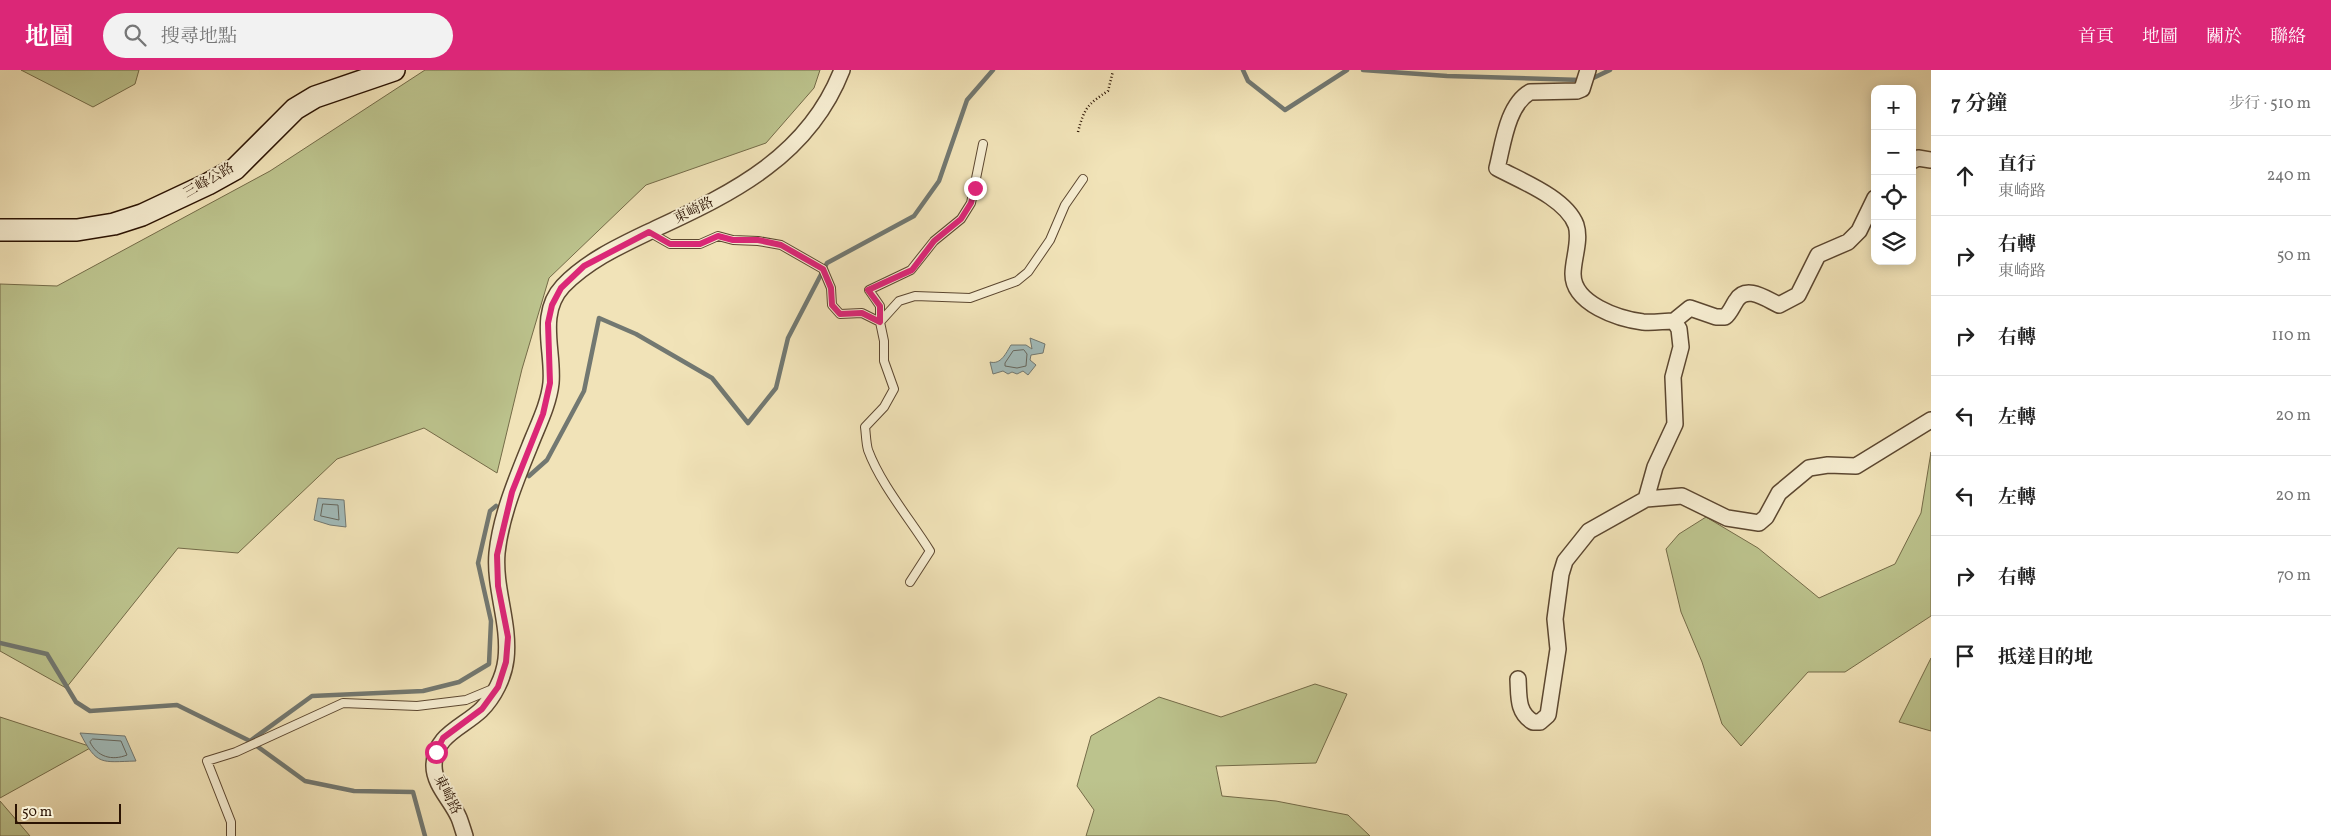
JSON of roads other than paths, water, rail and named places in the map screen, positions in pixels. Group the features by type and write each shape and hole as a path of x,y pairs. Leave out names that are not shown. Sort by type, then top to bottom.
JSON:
{"street":[{"name":"三峰公路","path":"0,230 77,230 114,224 142,215 193,192 235,169 295,109 315,97 394,70"},
{"name":"東崎路","path":"465,836 459,816 439,782 434,768 436,752 443,738 482,709 498,687 506,662 508,637 498,586 497,555 512,492 543,414 550,383 548,323 552,305 561,288 584,266 745,184 788,150 812,123 834,91 842,70"},
{"path":"1588,71 1582,89 1577,91 1530,92 1523,96 1512,115 1496,168 1550,196 1576,225 1577,235 1573,276 1578,291 1594,307 1643,322 1674,321 1690,308 1716,317 1725,317 1737,298 1751,292 1779,305 1798,295 1818,255 1848,242 1859,231 1871,206"},
{"path":"1916,159 1931,160"},
{"path":"1646,499 1655,467 1674,424 1673,377 1681,347 1679,329 1674,321"},
{"path":"1518,679 1519,705 1522,712 1533,722 1540,722 1548,715 1558,649 1555,619 1561,574 1565,561 1590,531 1646,499 1682,496 1727,518 1759,523 1766,517 1778,493 1809,468 1828,465 1856,466 1931,420"}],"lane":[{"path":"910,582 930,551 908,515 885,484 868,449 865,427 884,407 894,389 884,361 880,306 868,290 912,270 934,241 961,219 971,203 983,144"},
{"path":"880,322 899,301 915,296 970,298 1018,280 1028,272 1050,240 1065,206 1083,179"},
{"path":"649,232 670,244 700,244 718,236 733,240 758,240 781,245 823,269 831,288 832,305 840,314 862,313 880,322"},
{"path":"231,836 231,822 207,761 263,740 343,703 417,706 466,700 498,687"}],"water":[{"path":"1030,338 1045,344 1043,353 1031,355 1030,360 1036,365 1028,375 1023,371 1017,374 1012,372 1008,374 1003,371 993,374 990,362 1000,360 1011,345 1026,345 1032,349"},
{"path":"318,498 344,500 346,527 314,520"},
{"path":"80,733 125,736 136,761 115,762 101,760 91,751"}],"waterway":[{"path":"529,476 547,460 584,391 599,318 636,334 712,378 748,423 776,388 788,338 827,263 914,216 939,181 967,100 993,70"},
{"path":"1243,70 1248,81 1285,110 1347,70"},
{"path":"1363,70 1447,76 1581,80"},
{"path":"1589,80 1610,70"},
{"path":"425,836 413,792 354,791 305,781 250,741 312,696 423,691 459,682 489,664 491,621 478,563 490,511 496,506"},
{"path":"0,643 47,654 76,702 90,711 177,705 250,741"}]}
